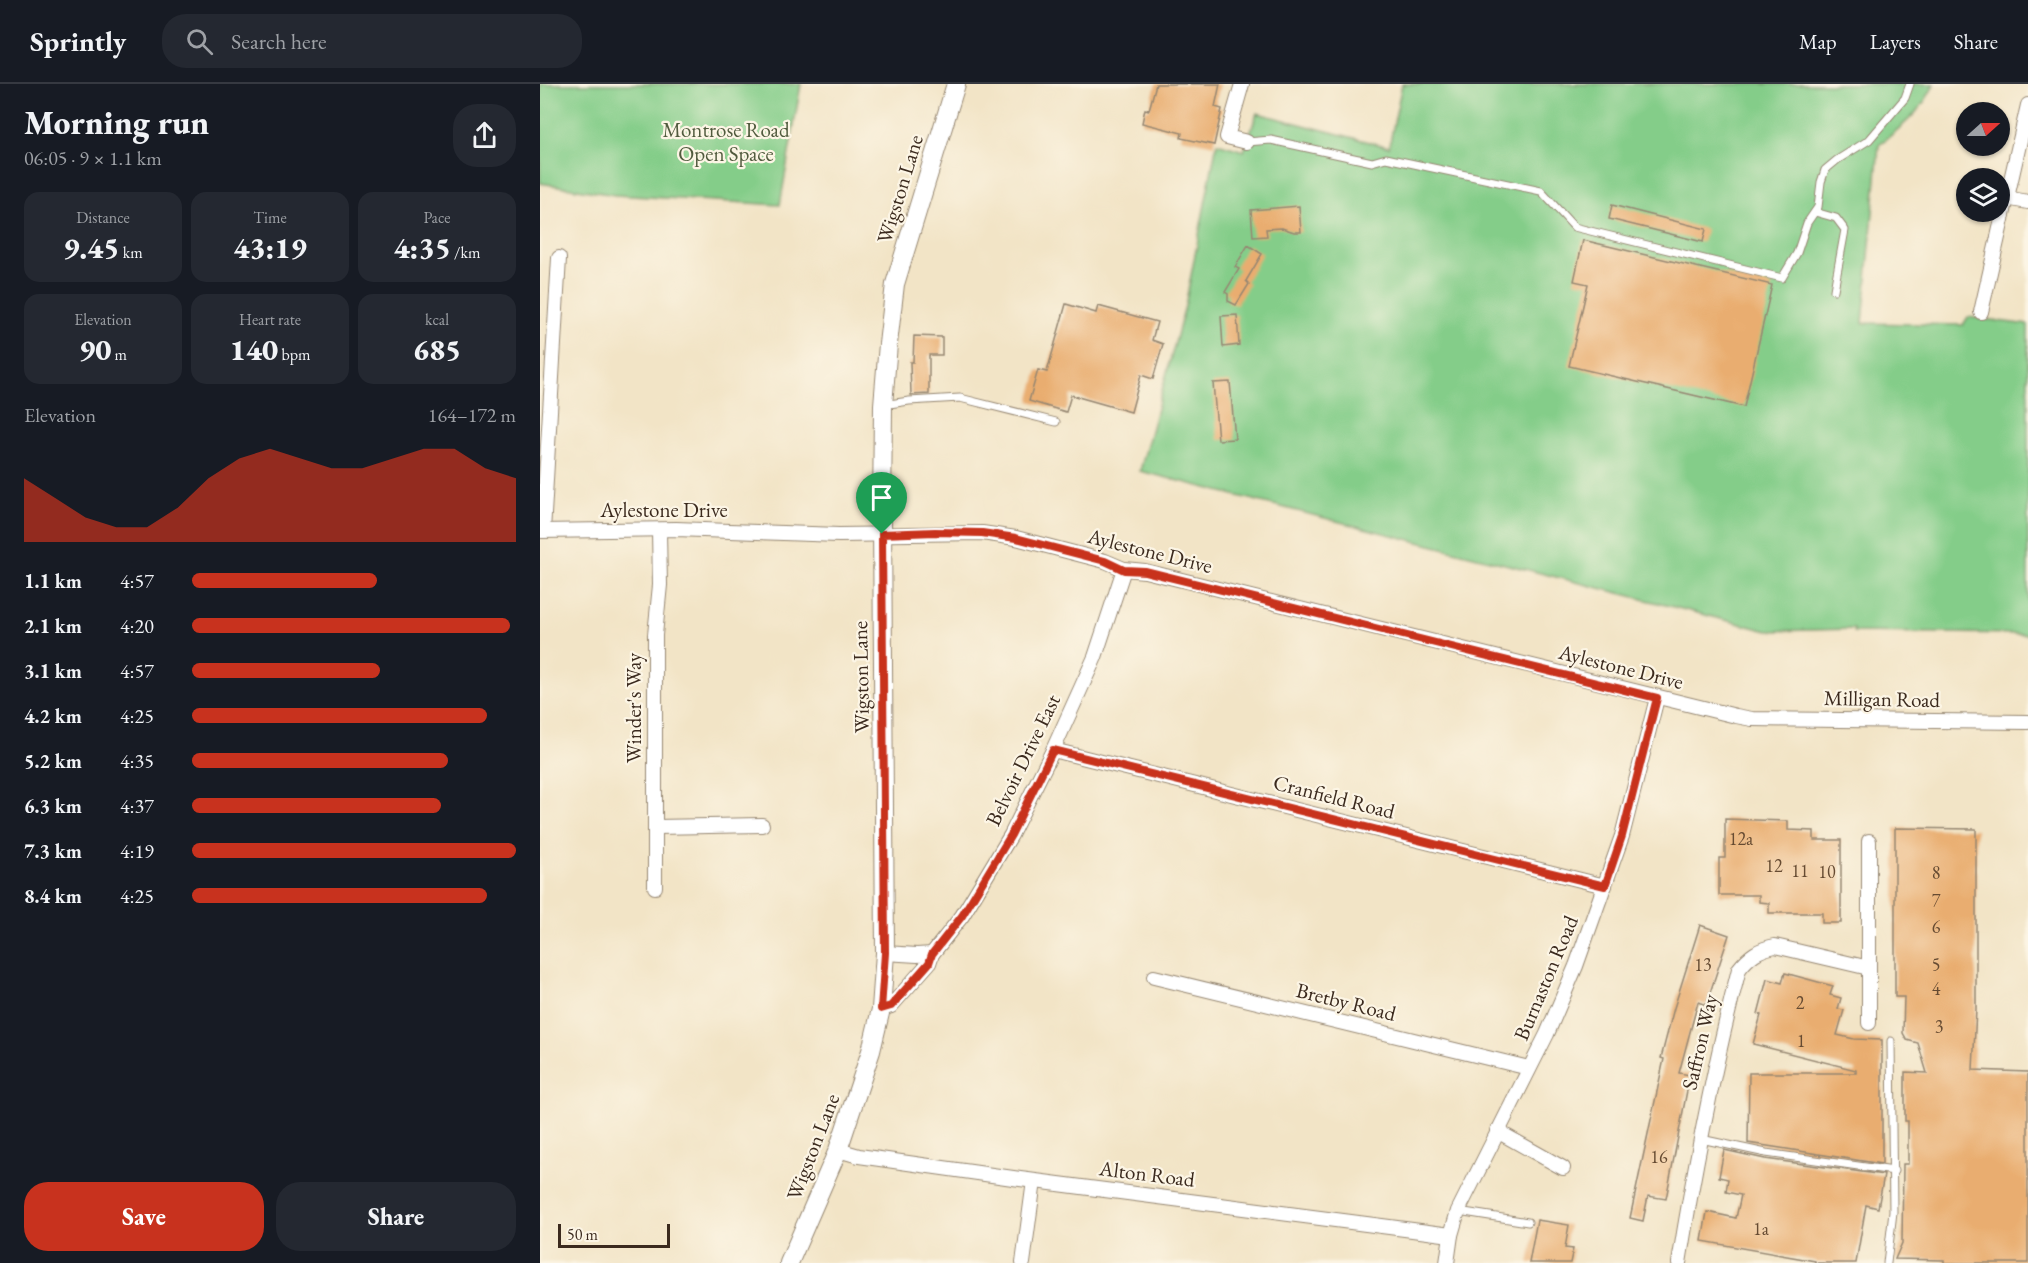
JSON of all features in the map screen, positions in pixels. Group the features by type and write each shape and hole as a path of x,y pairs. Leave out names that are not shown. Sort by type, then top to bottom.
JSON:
{"street":[{"name":"Wigston Lane","path":"789,1263 838,1150 871,1051 881,1009 885,953 882,534 884,405 895,284 956,84"},
{"path":"1242,84 1227,137 1247,142"},
{"path":"2010,181 2028,105"},
{"path":"2010,199 2028,202"},
{"path":"1981,312 2001,222"},
{"path":"541,531 560,258"},
{"name":"Aylestone Drive","path":"541,531 659,530 839,535 982,533 1016,538 1105,561 1124,570 1145,571 1736,716"},
{"name":"Winder's Way","path":"655,887 655,635 660,585 659,530"},
{"name":"Belvoir Drive East","path":"881,1009 891,1006 929,963 932,954 962,916 1011,835 1095,657 1124,570"},
{"name":"Burnaston Road","path":"1448,1263 1451,1235 1458,1211 1547,1034 1572,976 1625,826 1657,698"},
{"name":"Milligan Road","path":"1736,716 2028,722"},
{"name":"Cranfield Road","path":"1053,750 1605,886"},
{"path":"656,827 762,825"},
{"path":"1869,841 1869,1023"},
{"name":"Saffron Way","path":"1679,1263 1719,1049 1739,969 1746,960 1765,948 1775,946 1869,968"},
{"path":"885,953 917,956 932,954"},
{"name":"Bretby Road","path":"1154,977 1529,1068"},
{"path":"1497,1131 1563,1168"},
{"name":"Alton Road","path":"838,1150 870,1157 1034,1181 1451,1235"},
{"path":"1023,1263 1034,1181"}],"lane":[{"path":"1247,142 1271,140 1372,162 1386,158 1541,191 1574,227 1782,278 1797,253 1807,223 1818,207 1825,170 1869,140 1905,99 1910,84"},
{"path":"1815,212 1832,215 1842,223 1845,230 1834,290"},
{"path":"884,405 960,398 1056,422"},
{"path":"1887,1263 1893,1212 1894,1171 1891,1041"},
{"path":"1701,1138 1766,1153 1894,1171"},
{"path":"1458,1211 1528,1222"}],"green space":[{"name":"Montrose Road Open Space","path":"540,84 801,84 780,205 615,195 540,183"},
{"path":"1402,84 1934,84 1918,110 1879,145 1863,323 1963,325 1968,317 2028,325 2028,634 1854,632 1854,629 1768,631 1140,471 1185,306 1217,143 1244,151 1257,113 1389,147"}],"building":[{"path":"1156,84 1220,84 1215,107 1222,109 1214,145 1181,138 1182,133 1142,123 1145,109 1149,110"},
{"path":"1612,205 1706,229 1703,242 1609,219"},
{"path":"1299,206 1301,232 1282,228 1266,229 1267,236 1253,237 1251,210"},
{"path":"1583,240 1772,285 1744,407 1569,366 1588,284 1574,281"},
{"path":"1248,245 1262,254 1246,281 1249,284 1236,305 1228,301 1228,294 1225,292 1239,269 1235,267"},
{"path":"1066,304 1096,313 1098,306 1157,322 1152,340 1163,344 1153,379 1141,375 1131,412 1071,395 1066,412 1029,401 1038,370 1047,372"},
{"path":"1237,315 1239,345 1223,347 1221,316"},
{"path":"914,336 942,337 942,355 929,355 929,394 911,395 910,362 913,362"},
{"path":"1230,382 1235,439 1218,440 1213,383"},
{"path":"1725,819 1788,821 1788,830 1814,831 1814,840 1841,840 1841,923 1822,923 1822,913 1769,913 1769,903 1759,902 1759,895 1719,895 1719,858 1725,858"},
{"path":"1895,828 1976,829 1976,1009 1973,1070 2028,1072 2028,1263 1944,1263 1944,1260 1895,1259 1902,1243 1903,1164 1908,1164 1905,1072 1927,1073 1918,1043 1907,1040 1903,1033 1904,997 1895,997"},
{"path":"1700,925 1729,935 1706,1005 1698,1002 1679,1073 1690,1075 1666,1199 1648,1196 1643,1221 1630,1218 1664,1059 1661,1058"},
{"path":"1785,973 1833,986 1830,995 1841,998 1838,1009 1844,1010 1837,1035 1854,1039 1882,1040 1882,1164 1748,1143 1749,1073 1856,1073 1856,1070 1753,1044 1767,979 1782,983"},
{"path":"1724,1150 1765,1159 1884,1175 1878,1208 1866,1205 1856,1263 1815,1263 1815,1261 1702,1241 1707,1212 1736,1218 1741,1195 1726,1192 1728,1179 1719,1177"},
{"path":"1537,1220 1569,1225 1565,1248 1573,1249 1570,1263 1529,1263"}],"route":[{"path":"982,533 1016,538 1105,561 1124,570 1145,571 1657,698 1622,836 1605,886 1053,750 1011,835 962,916 932,954 929,963 891,1006 881,1009 885,953 882,534 982,533"}]}
